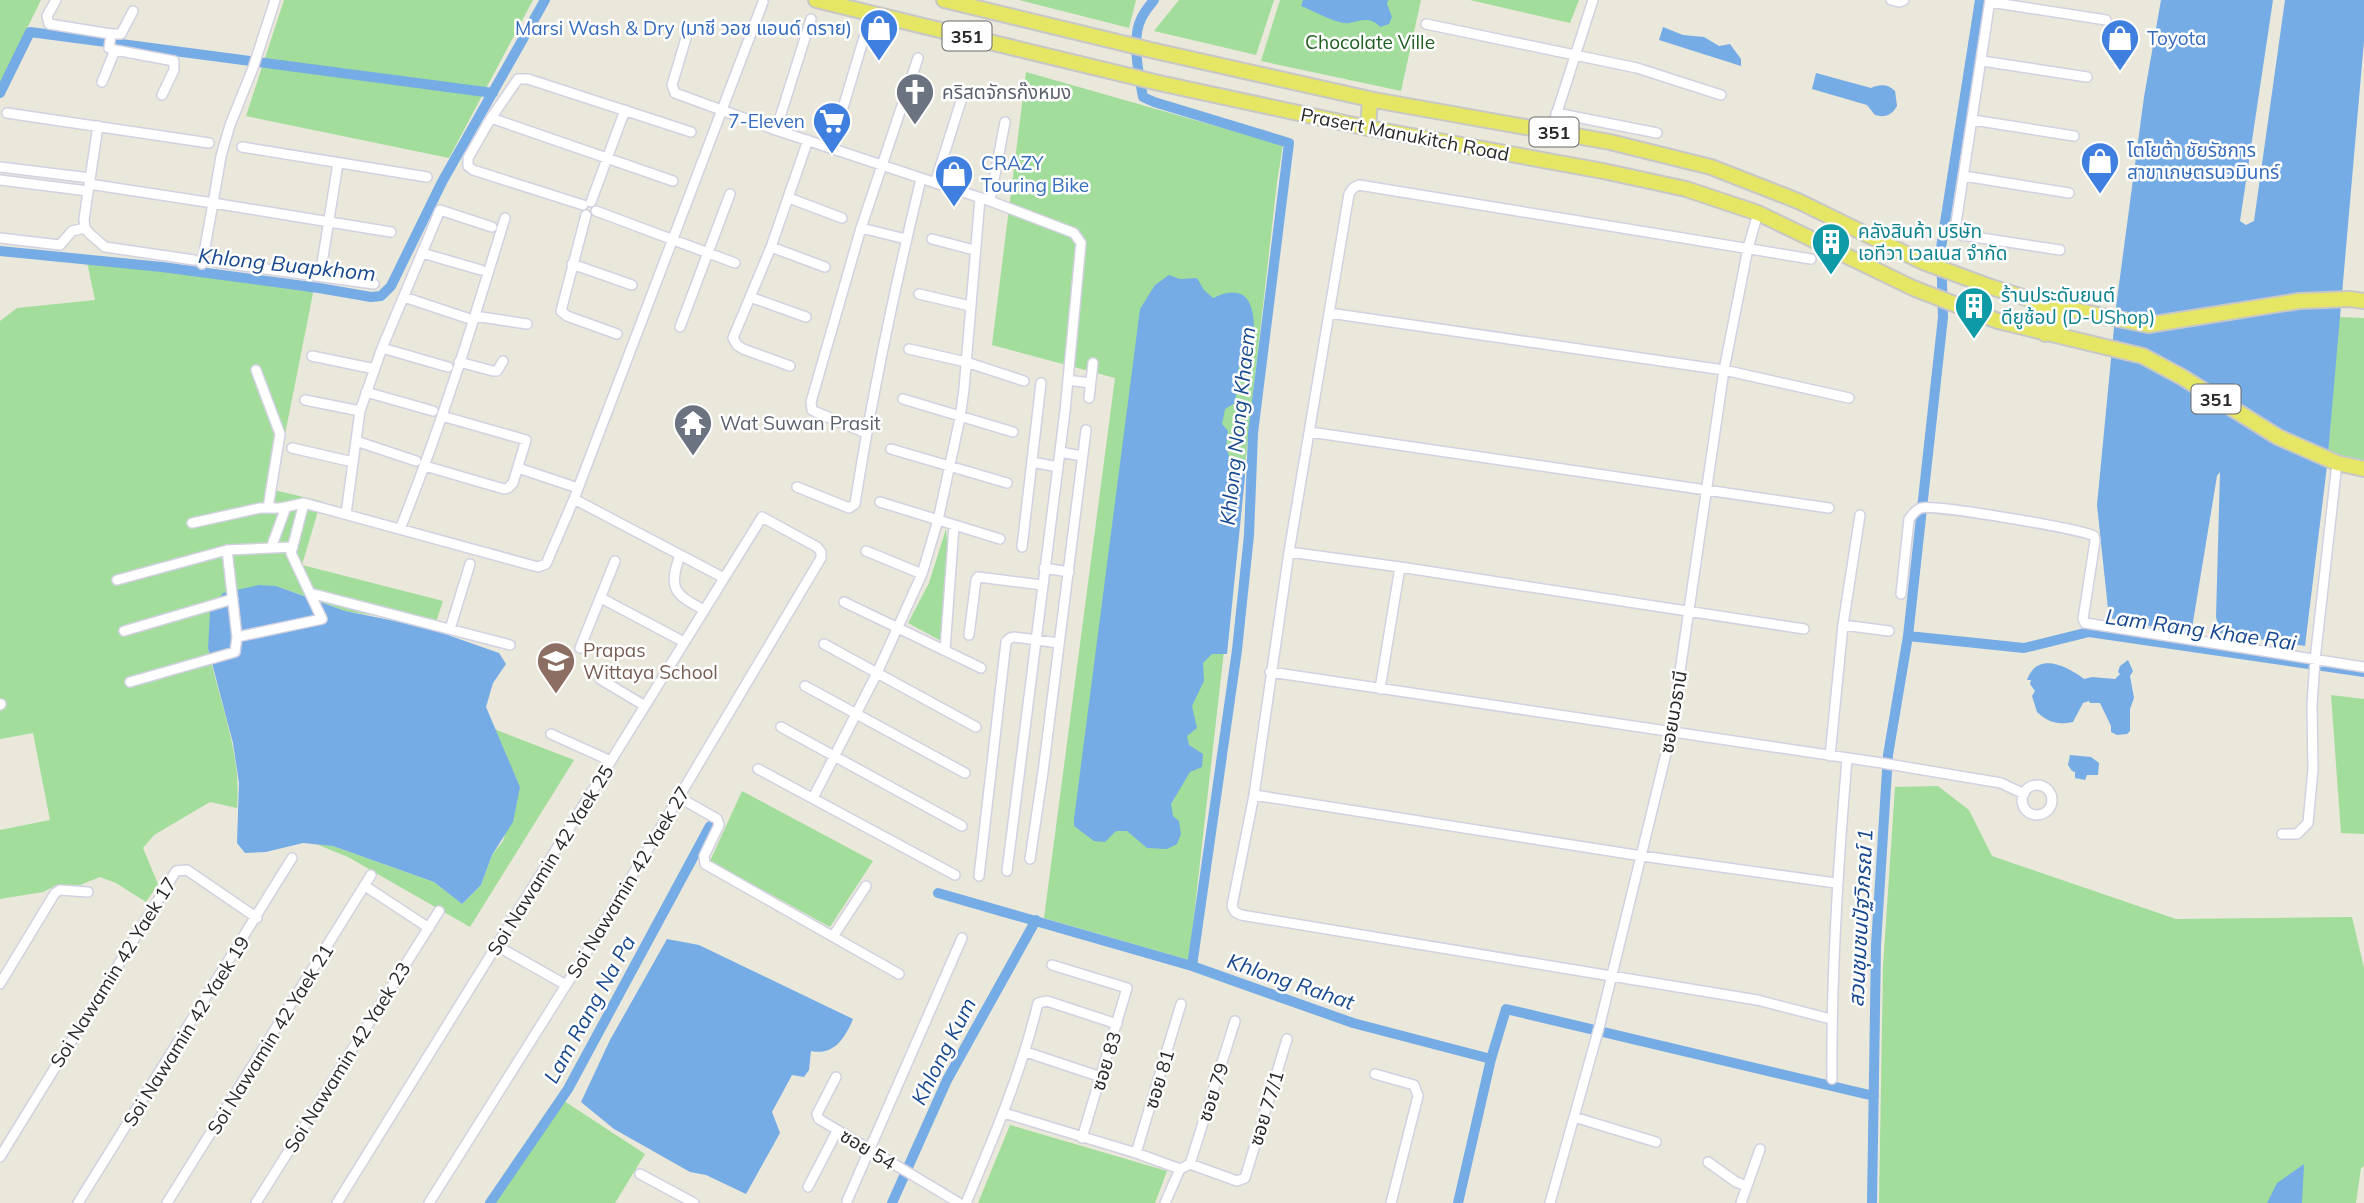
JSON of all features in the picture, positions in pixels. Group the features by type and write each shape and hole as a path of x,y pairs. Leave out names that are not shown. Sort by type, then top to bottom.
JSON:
{"main road":[{"name":"Prasert Manukitch Road","path":"816,0 1159,83 1368,128 1675,186 1758,213 1939,298 1998,321 2143,356 2278,437 2334,461 2364,469"},
{"name":"Prasert Manukitch Road","path":"944,0 1370,99 1610,142 1712,167 1798,201 1940,269 2049,305 2148,325 2299,301 2357,300"},
{"path":"1368,128 1370,99"},
{"path":"1940,269 2060,319 2059,328 2045,334"}],"street":[{"path":"56,0 47,16 49,24 171,58 174,61 174,70 162,95"},
{"path":"99,126 84,219 85,228 105,247 198,262 230,125 253,68 275,0"},
{"path":"1551,131 1592,0"},
{"path":"1891,0 1904,0"},
{"path":"2060,250 1957,234 1955,226 1990,1 2106,20"},
{"path":"192,523 304,503 543,566 549,559 575,499 763,2"},
{"path":"102,82 111,43 121,34 133,11"},
{"path":"831,148 871,14"},
{"path":"776,130 811,19"},
{"path":"1426,24 1637,68 1721,95"},
{"path":"689,28 671,89 680,95 990,201 1079,237 1081,243 1060,452 1034,639 1007,872"},
{"path":"866,433 816,412 811,407 880,165 918,58"},
{"path":"1982,61 2087,77"},
{"path":"691,132 523,78 515,81 467,162 470,169 590,206 735,263"},
{"path":"935,183 961,101"},
{"path":"617,334 567,316 561,311 586,215 593,214 590,206 625,110"},
{"path":"7,113 209,143"},
{"path":"1556,113 1657,133"},
{"path":"491,118 673,181"},
{"path":"1973,120 2074,136"},
{"path":"990,201 1005,122"},
{"path":"790,366 743,349 733,338 771,247 808,140"},
{"path":"242,147 427,177"},
{"path":"320,276 338,163"},
{"path":"0,167 89,184 391,232"},
{"path":"1964,176 2069,193"},
{"path":"797,486 849,508 853,507 906,239 921,179"},
{"path":"0,180 89,184"},
{"path":"1811,259 1359,185 1353,188 1349,194 1289,552 1254,796 1233,906 1235,912 1241,915 1757,1000 1831,1019"},
{"path":"680,327 730,194"},
{"path":"789,198 842,218"},
{"path":"813,798 899,627 922,574 938,520 960,418 980,198"},
{"path":"346,514 359,411 440,209 492,227"},
{"name":"ซอยนวธานี","path":"1550,1203 1599,1029 1671,733 1724,370 1748,248 1758,213"},
{"path":"400,529 425,466 437,413 459,362 471,317 505,218"},
{"path":"0,239 60,246 72,231 85,228"},
{"path":"861,228 906,239"},
{"path":"932,239 974,250"},
{"path":"771,247 825,267"},
{"path":"422,253 481,270"},
{"path":"215,262 374,284"},
{"path":"572,264 632,285"},
{"path":"919,294 970,306"},
{"path":"404,297 471,317 527,324"},
{"path":"750,297 806,317"},
{"path":"1329,313 1724,370 1849,398"},
{"path":"382,348 448,368"},
{"path":"909,349 966,362 1024,381"},
{"path":"312,356 374,369"},
{"path":"459,362 493,372 497,371 503,361"},
{"path":"1089,398 1093,363"},
{"path":"256,370 280,434 268,508"},
{"path":"1068,380 1090,383"},
{"path":"1022,547 1041,383"},
{"path":"366,392 526,440 511,486 504,489 425,466"},
{"path":"903,399 1013,432"},
{"path":"304,400 359,411"},
{"path":"1030,859 1086,430"},
{"path":"1310,432 1829,508"},
{"path":"356,441 416,461"},
{"path":"292,448 353,462"},
{"path":"891,449 1007,483"},
{"path":"1060,452 1082,456"},
{"path":"2281,834 2297,834 2308,823 2313,769 2314,665 2334,461"},
{"path":"1032,462 1058,467"},
{"path":"518,468 579,488"},
{"path":"575,499 724,578"},
{"path":"880,502 1000,539"},
{"path":"237,637 322,619 291,553 304,503"},
{"path":"271,548 286,507"},
{"path":"1901,594 1909,519 1921,508 1976,513 2094,536 2083,619 2085,623 2314,665 2364,667"},
{"path":"1829,756 1843,625 1860,514"},
{"name":"Soi Nawamin 42 Yaek 25","path":"337,1203 762,517 817,547 821,558"},
{"path":"945,650 954,526"},
{"path":"117,580 227,550 293,547"},
{"path":"130,682 235,652 237,637 227,550"},
{"path":"866,551 922,574"},
{"path":"1289,552 1804,629"},
{"path":"680,555 673,575 674,588 684,599 704,610"},
{"name":"Soi Nawamin 42 Yaek 27","path":"429,1203 680,799 821,558"},
{"path":"580,648 615,561"},
{"path":"450,629 470,564"},
{"path":"1380,689 1400,567"},
{"path":"1044,568 1069,572"},
{"path":"970,635 978,577 1042,585"},
{"path":"310,593 510,645"},
{"path":"601,598 684,642"},
{"path":"124,631 233,599"},
{"path":"844,602 981,668"},
{"path":"1843,625 1889,631"},
{"path":"979,876 1006,642 1014,637 1059,643"},
{"path":"824,644 976,727"},
{"path":"1270,672 1886,764 2001,783 2024,794"},
{"path":"600,679 645,706"},
{"path":"805,687 965,774"},
{"path":"781,727 962,826"},
{"path":"551,734 611,761"},
{"path":"1832,1079 1831,1019 1836,883 1847,759"},
{"path":"758,769 955,875"},
{"path":"1254,796 1836,883"},
{"path":"680,799 717,819 719,825 704,856 705,864 899,974"},
{"name":"Soi Nawamin 42 Yaek 19","path":"78,1203 292,858"},
{"name":"Soi Nawamin 42 Yaek 17","path":"0,1157 176,871 187,870 257,918"},
{"name":"Soi Nawamin 42 Yaek 21","path":"167,1203 371,875"},
{"path":"365,886 429,928"},
{"path":"834,935 866,886"},
{"path":"0,984 55,893 60,890 88,892"},
{"name":"Soi Nawamin 42 Yaek 23","path":"256,1203 439,911"},
{"path":"847,1201 962,939"},
{"path":"496,946 566,985"},
{"name":"ซอย 83","path":"1052,965 1124,986 1127,992 1082,1138"},
{"path":"959,1203 1004,1113 1026,1052 1038,1003 1042,1001 1117,1024"},
{"name":"ซอย 81","path":"1136,1153 1181,1004"},
{"name":"ซอย 79","path":"1190,1164 1236,1021"},
{"name":"ซอย 77/1","path":"1190,1164 1237,1181 1245,1178 1287,1040"},
{"path":"1026,1052 1101,1077"},
{"path":"1375,1074 1414,1086 1418,1090 1391,1203"},
{"name":"ซอย 54","path":"836,1077 817,1114 819,1119 959,1203"},
{"path":"1004,1113 1180,1169"},
{"path":"1574,1117 1656,1142"},
{"path":"808,1187 837,1130"},
{"path":"1741,1203 1760,1149"},
{"path":"1708,1163 1736,1182 1747,1186"},
{"path":"1166,1203 1180,1169 1190,1164"},
{"path":"640,1174 694,1203"}],"green space":[{"path":"0,0 41,0 0,83"},
{"path":"284,0 533,0 449,158 246,116"},
{"path":"1019,0 1136,0 1129,28"},
{"path":"1179,0 1274,0 1256,55 1154,31"},
{"name":"Chocolate Ville","path":"1280,0 1421,0 1401,91 1261,61"},
{"name":"Chocolate Ville","path":"1470,0 1579,0 1570,23"},
{"path":"1026,72 1283,145 1189,960 1044,918 1115,378 992,345"},
{"path":"87,262 314,288 274,490 321,501 302,565 443,601 433,631 382,617 345,611 276,586 208,648 233,747 238,788 237,808 210,802 154,835 143,848 158,884 146,902 116,883 100,877 80,885 57,885 43,892 0,899 0,830 50,820 33,733 0,739 0,321 17,308 95,300"},
{"path":"2339,317 2364,318 2364,474 2327,466"},
{"path":"946,529 948,552 943,642 908,623 929,583"},
{"path":"2331,695 2364,699 2364,834 2341,833"},
{"path":"494,729 574,760 470,927 348,857 316,844 333,846 434,882 462,904 481,885 492,855 503,841 520,787"},
{"path":"1938,786 1969,810 1992,856 2176,919 2352,917 2364,968 2364,1166 2361,1168 2356,1203 1879,1203 1883,966 1895,787"},
{"path":"742,791 873,861 830,927 710,861"},
{"path":"558,1097 645,1154 615,1203 494,1203"},
{"path":"1010,1125 1167,1171 1155,1203 978,1203"}],"water":[{"path":"1303,0 1388,0 1392,17 1389,24 1380,27 1369,20 1344,23 1301,6"},
{"path":"2161,0 2273,0 2240,221 2246,225 2254,221 2285,0 2364,0 2364,41 2327,466 2305,646 2220,633 2216,617 2220,472 2217,476 2191,634 2109,618 2097,505 2116,307 2144,97"},
{"path":"1663,27 1683,35 1704,37 1719,46 1730,44 1741,59 1741,66 1659,40"},
{"path":"1816,73 1871,88 1881,85 1890,87 1895,91 1897,106 1888,115 1875,115 1867,105 1812,89"},
{"path":"1169,275 1180,279 1197,278 1213,298 1225,294 1242,295 1251,307 1254,337 1243,352 1235,403 1225,409 1222,424 1228,431 1226,447 1229,456 1244,459 1245,477 1227,654 1212,654 1203,663 1204,681 1192,706 1197,728 1187,736 1189,745 1203,754 1202,767 1190,772 1171,804 1173,816 1179,821 1181,834 1177,844 1167,849 1147,848 1127,831 1116,831 1105,842 1094,841 1074,826 1074,819 1140,309 1155,285"},
{"path":"259,585 276,586 345,611 425,627 499,653 506,664 493,683 486,707 520,787 513,822 492,855 481,885 462,904 434,882 333,846 303,843 266,852 245,853 237,843 239,783 233,743 208,648 210,612 223,593"},
{"path":"2128,660 2133,671 2130,676 2134,698 2130,709 2130,731 2127,734 2117,735 2111,732 2111,726 2100,703 2083,703 2073,722 2068,723 2050,721 2037,712 2032,696 2035,691 2030,684 2031,680 2027,680 2038,666 2061,666 2084,679 2115,679 2120,674 2120,666"},
{"path":"2070,755 2091,757 2099,763 2098,775 2087,775 2085,780 2075,778 2075,772 2068,765"},
{"path":"667,939 699,945 853,1019 838,1044 826,1051 811,1051 809,1070 804,1077 792,1075 772,1112 780,1133 746,1194 706,1175 690,1172 614,1129 581,1102 610,1040"},
{"path":"2304,1164 2302,1203 2267,1203 2277,1183"}],"waterway":[{"name":"Khlong Buapkhom","path":"0,251 162,267 371,297 381,296 391,286 442,182 545,0"},
{"name":"Khlong Nong Khaem","path":"1154,0 1142,16 1138,27 1137,58 1143,97 1289,143 1253,433 1249,535 1237,650 1192,966"},
{"name":"สวนชุมชนปัฐวิกรณ์ 1","path":"1872,1203 1876,945 1888,755 1908,636 1943,317 1941,248 1980,0"},
{"name":"Khlong Buapkhom","path":"0,93 30,32 493,93"},
{"name":"Lam Rang Khae Rai","path":"1908,636 2024,648 2089,632 2364,672"},
{"name":"Lam Rang Na Pa","path":"490,1203 568,1089 710,826"},
{"name":"Khlong Rahat","path":"938,893 1192,966 1353,1023 1491,1059 1458,1203"},
{"name":"Khlong Kum","path":"892,1203 947,1080 1036,920"},
{"path":"1491,1059 1506,1009 1874,1096"}],"place":[{"name":"Marsi Wash & Dry (มาชี วอช แอนด์ ดราย)","path":"879,62"},
{"name":"Toyota","path":"2120,72"},
{"name":"คริสตจักรก๊งหมง","path":"915,126"},
{"name":"7-Eleven","path":"832,155"},
{"name":"โตโยต้า ชัยรัชการ สาขาเกษตรนวมินทร์","path":"2100,195"},
{"name":"CRAZY Touring Bike","path":"954,208"},
{"name":"คลังสินค้า บริษัท เอทีวา เวลเนส จำกัด","path":"1831,276"},
{"name":"ร้านประดับยนต์ ดียูช้อป (D-UShop)","path":"1974,340"},
{"name":"Wat Suwan Prasit","path":"693,457"},
{"name":"Prapas Wittaya School","path":"556,695"}]}
